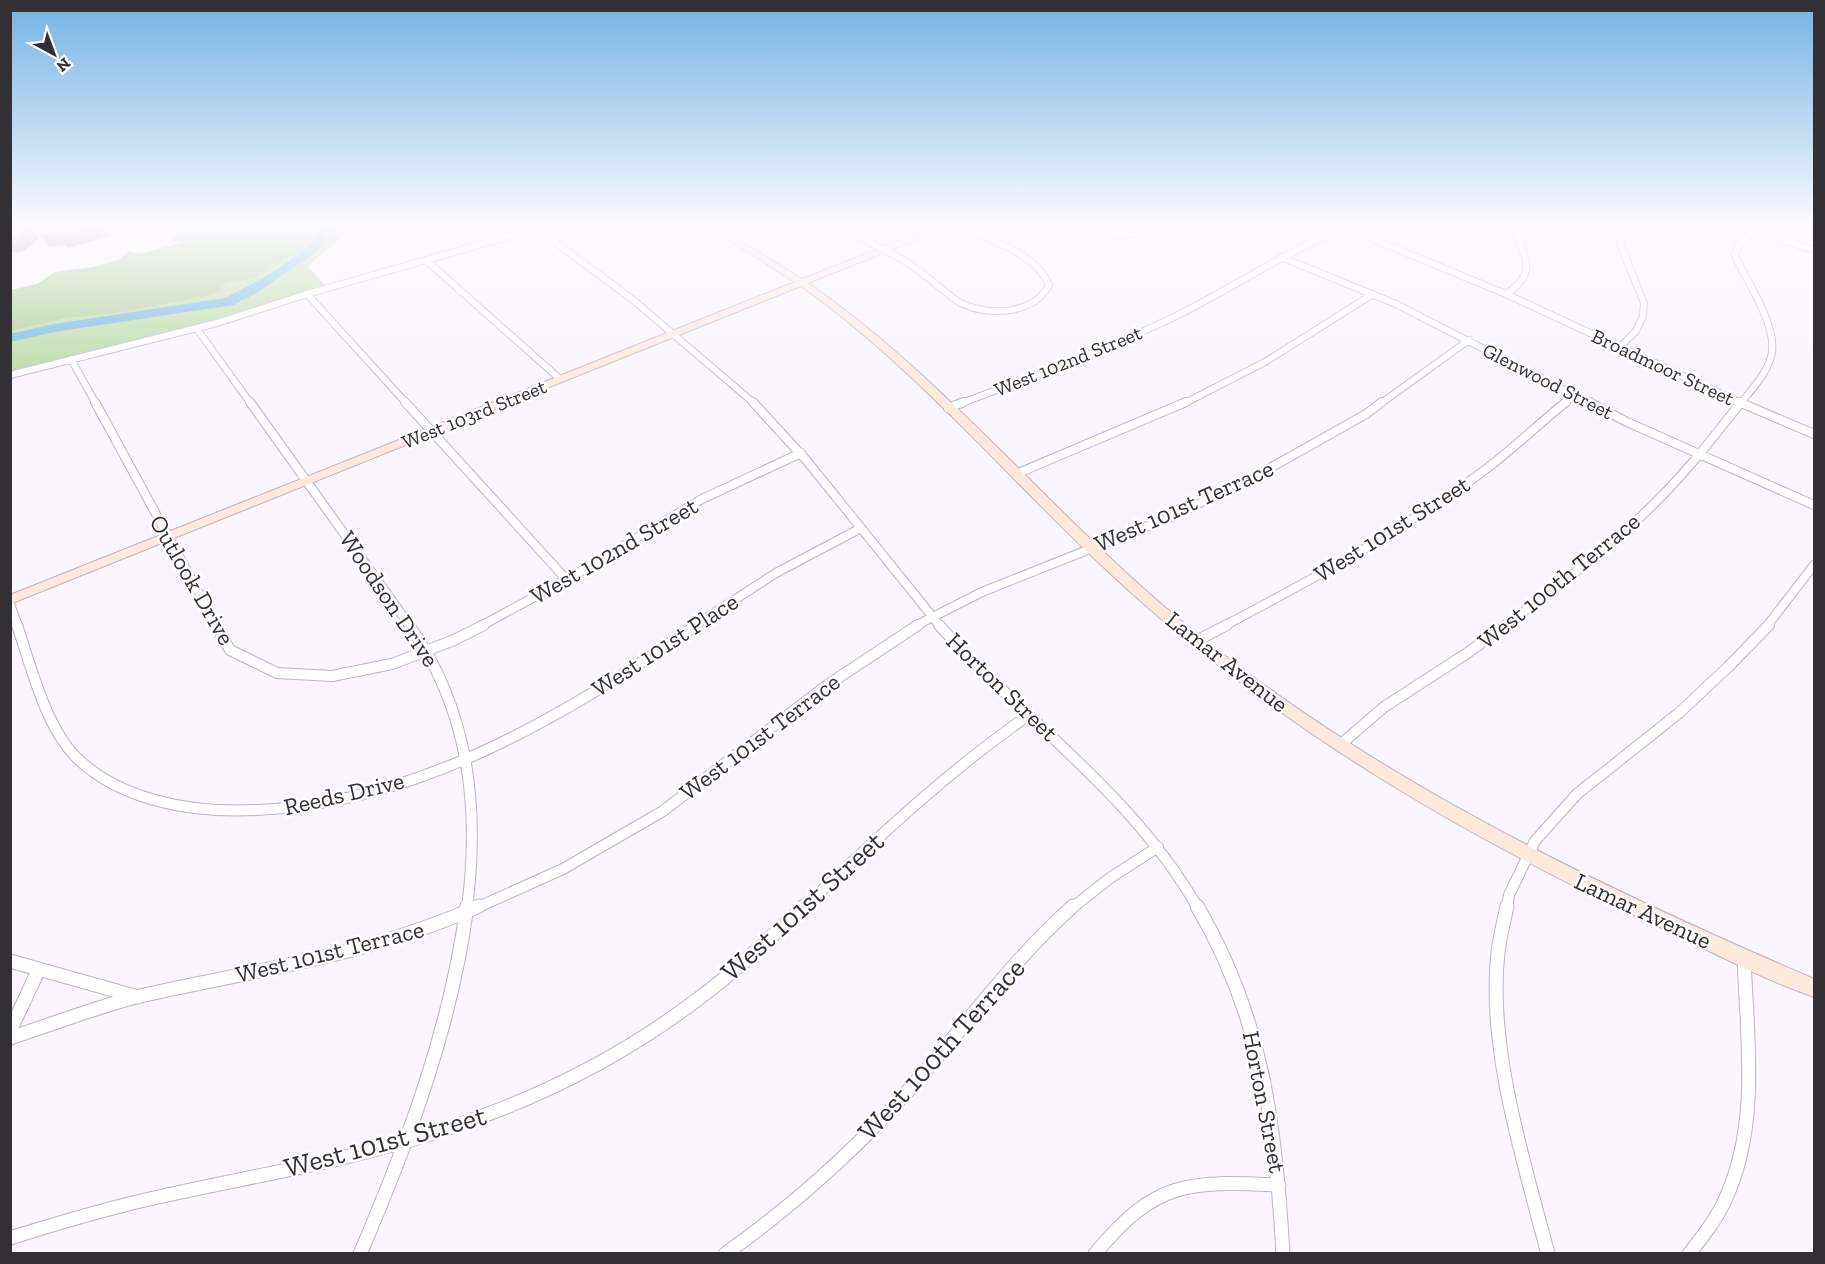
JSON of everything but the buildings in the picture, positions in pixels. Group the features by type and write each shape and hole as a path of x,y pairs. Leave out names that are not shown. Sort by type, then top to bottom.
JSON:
{"street":[{"path":"10,375 197,329 333,287"},
{"path":"456,287 560,379"},
{"name":"Horton Street","path":"617,287 745,394 801,453 932,617 966,654 1108,788 1158,847 1202,914 1231,975 1251,1028 1266,1089 1276,1145 1283,1254"},
{"name":"West 103rd Street","path":"10,602 789,287"},
{"name":"Lamar Avenue","path":"807,287 876,340 1093,548 1196,640 1273,700 1414,792 1527,855 1629,906 1815,988"},
{"path":"941,287 962,303 991,310 1007,311 1036,301 1047,291 1047,287"},
{"name":"West 102nd Street","path":"948,408 1126,339 1230,287"},
{"name":"Glenwood Street","path":"1356,287 1469,340 1699,455 1815,505"},
{"name":"Broadmoor Street","path":"1489,287 1741,404 1815,434"},
{"path":"1506,294 1517,287"},
{"path":"1620,347 1639,328 1645,309 1639,287"},
{"name":"West 100th Terrace","path":"1340,745 1384,707 1483,643 1570,578 1639,518 1699,455 1763,375 1772,352 1769,326 1750,287"},
{"path":"307,294 566,579"},
{"path":"1016,474 1145,421 1222,384 1288,349 1373,294"},
{"path":"988,320 991,310"},
{"name":"Woodson Drive","path":"197,329 427,650 452,702 466,758 471,789 472,879 452,995 430,1074 360,1254"},
{"name":"West 101st Terrace","path":"10,1038 138,997 333,956 396,938 467,912 563,869 663,811 826,686 876,650 932,617 982,592 1200,504 1299,453 1404,389 1469,340"},
{"name":"Outlook Drive","path":"71,359 226,644 241,659 256,668 289,677 339,676 381,668 427,650"},
{"name":"West 101st Street","path":"1196,640 1306,583 1403,526 1504,455 1575,395"},
{"name":"West 102nd Street","path":"427,650 515,608 700,500 801,453"},
{"name":"West 101st Place","path":"466,758 567,708 635,667 763,580 861,528"},
{"path":"1548,1254 1510,1102 1496,1009 1496,963 1503,920 1514,882 1540,832 1558,812 1667,723 1728,668 1782,608 1815,565"},
{"name":"Reeds Drive","path":"10,602 53,724 62,740 74,756 94,773 146,799 217,811 286,809 365,795 466,758"},
{"name":"West 101st Street","path":"10,1238 123,1205 365,1153 405,1142 491,1113 548,1089 622,1049 671,1019 754,954 943,778 1029,715"},
{"name":"West 100th Terrace","path":"725,1254 822,1177 884,1117 1031,948 1066,913 1104,881 1158,847"},
{"path":"1689,1254 1716,1216 1739,1161 1748,1090 1744,958"},
{"path":"10,961 138,997"},
{"path":"10,1030 39,969"},
{"path":"1095,1254 1114,1229 1138,1207 1170,1191 1216,1182 1279,1185"}],"green space":[{"path":"24,287 220,287 220,291 211,295 116,313 65,318 11,331 11,290"},
{"path":"72,287 322,287 163,335 11,372 11,306"}],"waterway":[{"path":"10,338 54,328 228,302 256,287"}]}
